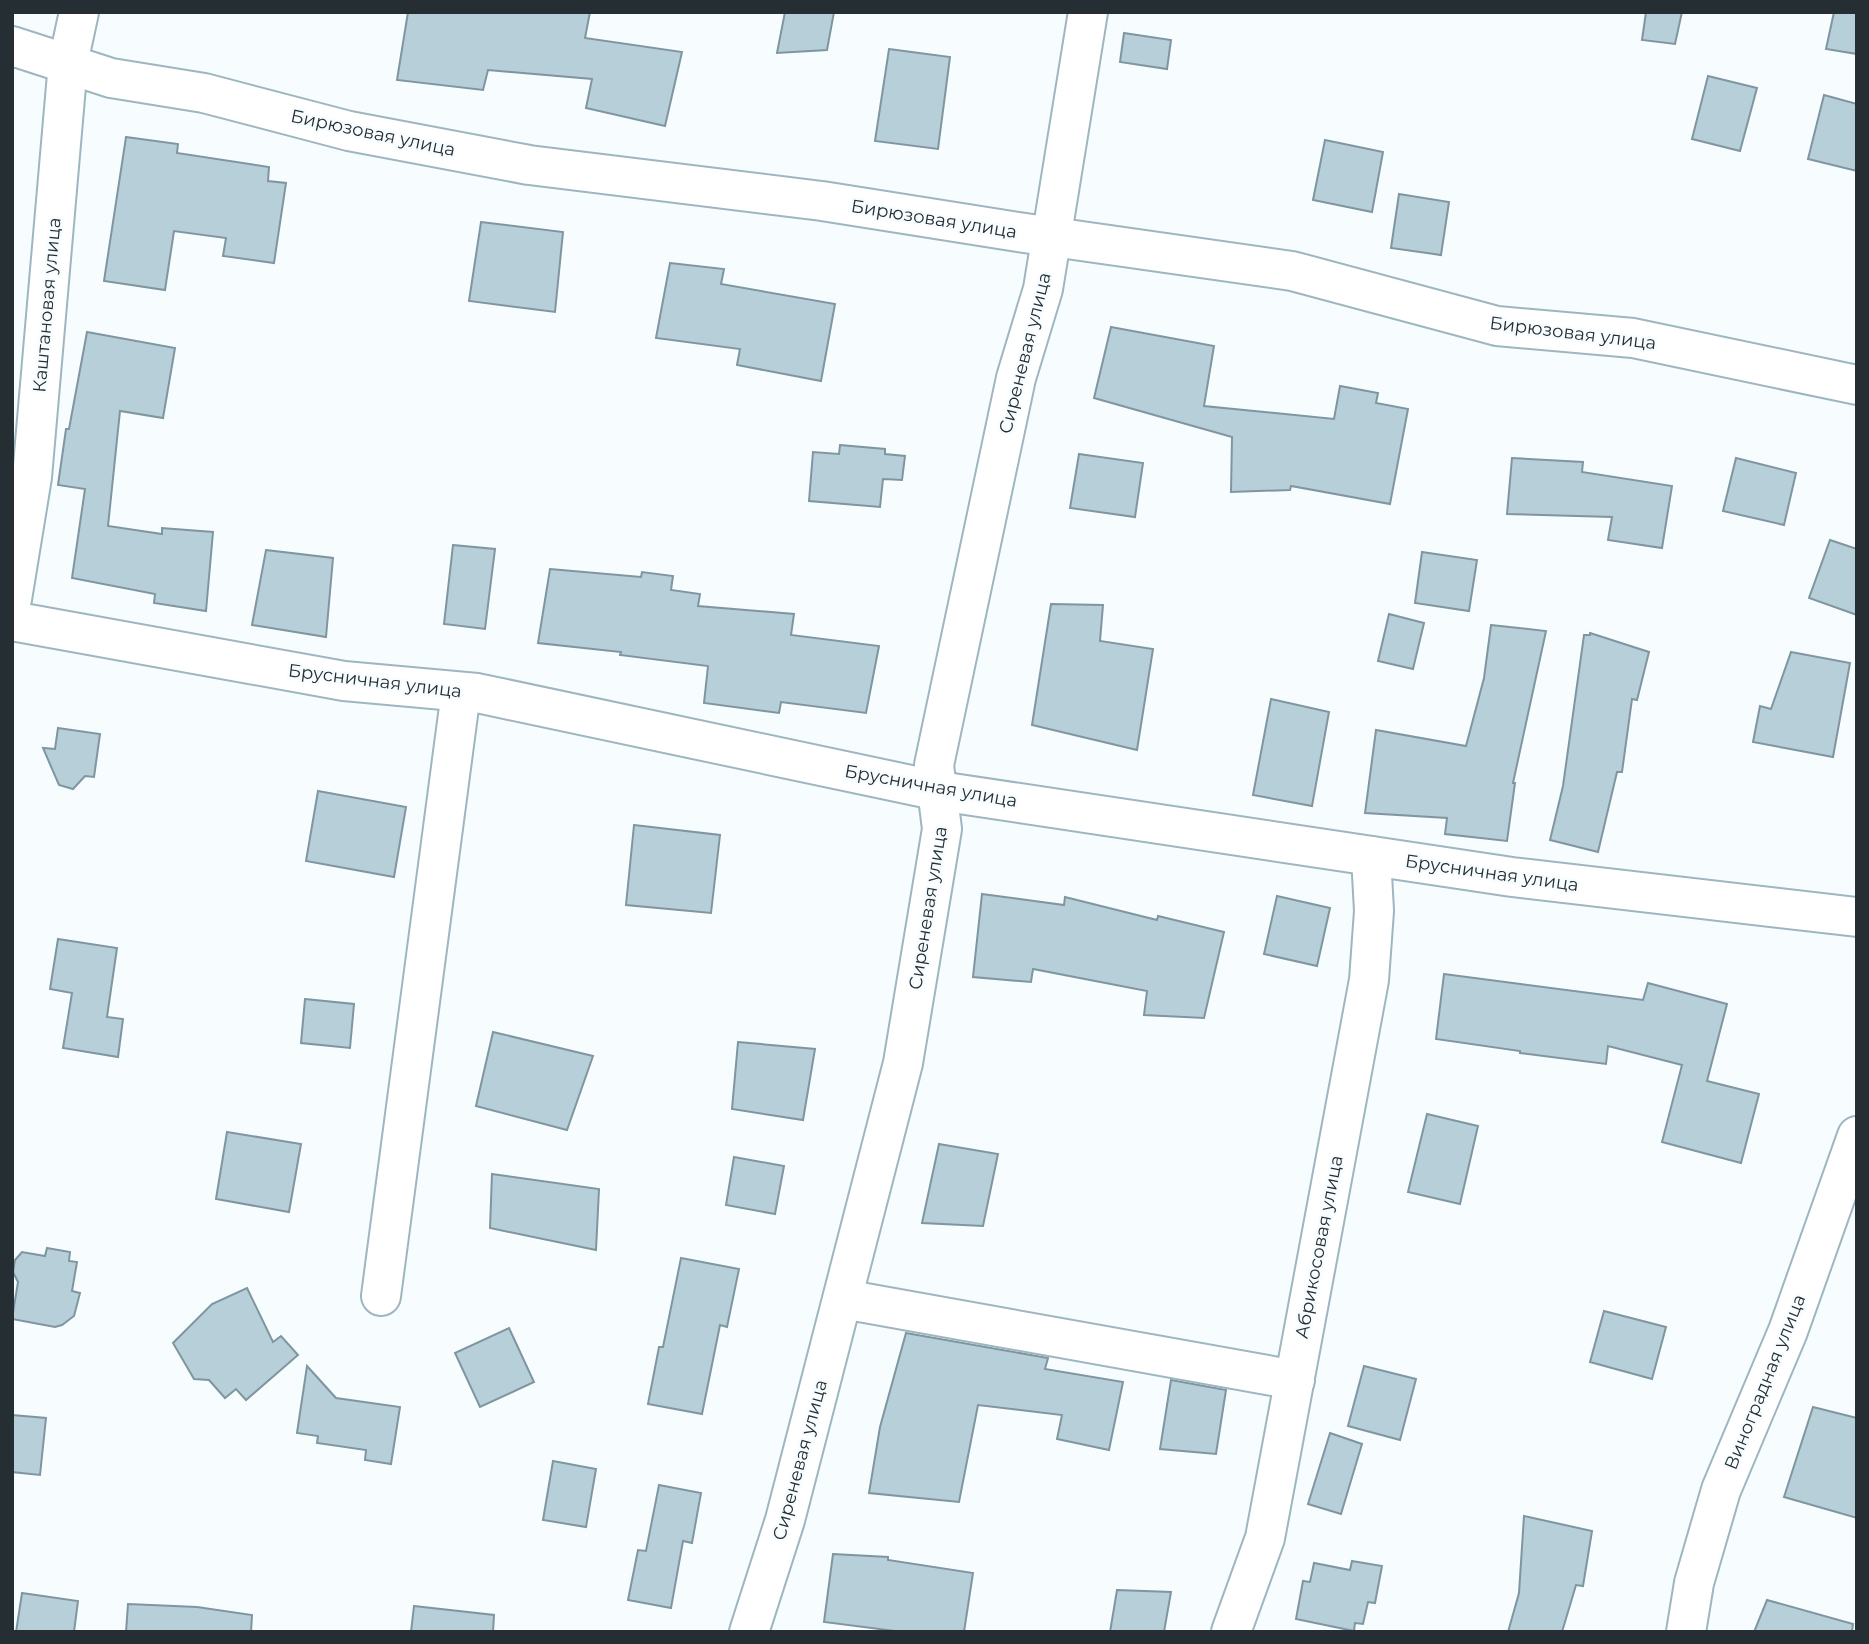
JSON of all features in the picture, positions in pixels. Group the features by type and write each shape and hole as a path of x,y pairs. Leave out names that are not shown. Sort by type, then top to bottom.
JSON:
{"street":[{"name":"Каштановая улица","path":"12,598 32,477 68,63 79,12"},
{"name":"Сиреневая улица","path":"749,1632 785,1520 903,1063 942,829 934,765 1016,378 1043,289 1088,12"},
{"name":"Бирюзовая улица","path":"12,46 111,78 204,93 349,131 529,165 822,201 1292,271 1497,326 1633,338 1857,385"},
{"name":"Брусничная улица","path":"12,621 344,681 505,699 939,791 1526,879 1857,917"},
{"path":"382,1296 461,692"},
{"name":"Абрикосовая улица","path":"1231,1632 1265,1538 1369,980 1374,911 1371,856"},
{"name":"Виноградная улица","path":"1686,1632 1694,1583 1721,1490 1788,1331 1857,1136"},
{"path":"842,1299 1295,1380"}],"building":[{"path":"408,12 590,12 585,38 682,52 665,126 586,108 592,79 488,70 483,90 397,80"},
{"path":"785,12 834,12 827,50 777,53"},
{"path":"1646,12 1682,12 1675,44 1642,40"},
{"path":"1834,12 1857,12 1857,54 1826,49"},
{"path":"1124,33 1171,40 1167,69 1120,62"},
{"path":"889,49 950,57 938,149 875,141"},
{"path":"1708,76 1757,88 1740,151 1692,139"},
{"path":"1824,95 1857,104 1857,171 1808,159"},
{"path":"126,137 178,144 177,153 269,167 268,181 286,183 274,263 223,256 226,238 174,231 165,290 104,281"},
{"path":"1325,140 1383,152 1372,212 1313,200"},
{"path":"1399,194 1449,202 1441,255 1391,248"},
{"path":"481,222 563,232 555,312 469,301"},
{"path":"670,263 724,269 721,284 835,304 821,381 737,365 740,349 656,338"},
{"path":"1111,327 1214,346 1204,406 1334,419 1340,386 1378,393 1376,403 1408,409 1390,504 1291,486 1290,490 1231,492 1232,437 1094,398"},
{"path":"87,332 175,348 163,418 120,411 108,526 162,534 162,528 213,532 206,611 154,603 155,594 72,578 85,489 58,485 66,429 69,429"},
{"path":"840,445 885,449 885,454 905,456 902,480 883,479 880,507 809,501 813,452 839,454"},
{"path":"1079,454 1143,463 1135,517 1070,508"},
{"path":"1512,458 1583,462 1582,472 1672,486 1662,548 1608,540 1612,517 1507,514"},
{"path":"1736,458 1796,473 1784,525 1723,511"},
{"path":"1830,540 1857,549 1857,615 1809,598"},
{"path":"453,545 495,549 485,629 444,624"},
{"path":"266,550 333,558 326,637 252,625"},
{"path":"1422,552 1477,560 1469,611 1415,603"},
{"path":"550,569 641,577 642,572 673,576 671,590 700,594 698,606 794,614 791,635 879,646 866,713 781,702 779,713 704,703 708,666 620,655 621,652 538,643"},
{"path":"1051,604 1103,605 1100,641 1153,649 1137,750 1032,725"},
{"path":"1389,614 1424,623 1413,669 1378,661"},
{"path":"1491,625 1546,631 1513,783 1507,841 1445,834 1447,818 1365,813 1376,730 1466,746 1484,678"},
{"path":"1590,633 1649,652 1637,700 1632,699 1622,772 1617,772 1598,852 1550,840 1563,786 1584,635"},
{"path":"1791,652 1850,663 1833,757 1753,742 1760,706 1771,709"},
{"path":"1271,699 1329,712 1312,806 1253,795"},
{"path":"58,728 100,734 94,777 85,776 73,789 59,785 43,748 55,749"},
{"path":"318,791 406,807 394,877 306,861"},
{"path":"634,825 720,835 711,913 626,905"},
{"path":"982,894 1064,905 1065,897 1157,920 1158,916 1224,932 1204,1018 1144,1015 1147,991 1033,969 1031,982 973,977"},
{"path":"1277,896 1330,908 1317,966 1264,954"},
{"path":"58,939 117,948 107,1017 123,1019 118,1057 63,1048 72,993 50,989"},
{"path":"1444,974 1643,1000 1648,983 1727,1004 1707,1081 1759,1094 1741,1163 1662,1142 1682,1065 1608,1046 1606,1064 1436,1039"},
{"path":"305,999 354,1004 350,1048 301,1043"},
{"path":"493,1032 593,1056 567,1130 476,1106"},
{"path":"738,1042 815,1049 803,1120 732,1109"},
{"path":"1427,1114 1478,1126 1460,1204 1408,1192"},
{"path":"227,1132 301,1144 289,1212 216,1199"},
{"path":"939,1144 998,1154 983,1226 922,1223"},
{"path":"734,1157 784,1166 775,1214 726,1205"},
{"path":"492,1174 599,1189 596,1250 490,1228"},
{"path":"47,1248 70,1252 69,1261 77,1262 72,1291 80,1293 74,1316 55,1327 12,1319 18,1282 13,1272 15,1260 22,1252 45,1256"},
{"path":"681,1258 739,1269 727,1327 720,1325 702,1414 648,1404"},
{"path":"247,1288 273,1342 281,1336 298,1355 246,1400 236,1389 225,1398 209,1380 194,1379 173,1343 212,1304"},
{"path":"1604,1311 1666,1327 1652,1379 1590,1362"},
{"path":"509,1328 534,1382 480,1407 455,1353"},
{"path":"906,1333 1048,1358 1045,1369 1123,1382 1109,1450 1057,1439 1062,1415 978,1405 959,1502 869,1493 880,1427"},
{"path":"307,1366 336,1398 400,1407 391,1464 365,1460 366,1450 317,1443 318,1436 297,1433"},
{"path":"1364,1366 1416,1379 1400,1440 1348,1426"},
{"path":"1171,1380 1226,1390 1216,1454 1160,1449"},
{"path":"1813,1407 1857,1418 1857,1518 1784,1497"},
{"path":"12,1415 46,1418 40,1475 12,1472"},
{"path":"1330,1433 1362,1444 1341,1514 1308,1504"},
{"path":"553,1461 596,1469 586,1527 543,1520"},
{"path":"659,1485 701,1493 692,1543 683,1541 671,1608 628,1600 638,1550 646,1551"},
{"path":"1524,1516 1592,1531 1583,1586 1576,1585 1562,1632 1508,1632 1519,1593"},
{"path":"833,1554 888,1557 888,1560 973,1573 964,1632 895,1631 824,1622"},
{"path":"1352,1561 1382,1566 1375,1603 1368,1602 1363,1624 1355,1623 1354,1631 1296,1619 1303,1581 1310,1582 1314,1563 1350,1570"},
{"path":"1117,1590 1171,1592 1164,1632 1110,1632"},
{"path":"22,1593 78,1601 74,1632 16,1632"},
{"path":"1767,1600 1853,1624 1852,1632 1754,1632"},
{"path":"128,1604 197,1607 252,1615 251,1632 126,1632"},
{"path":"414,1606 494,1615 493,1632 411,1632"}]}
